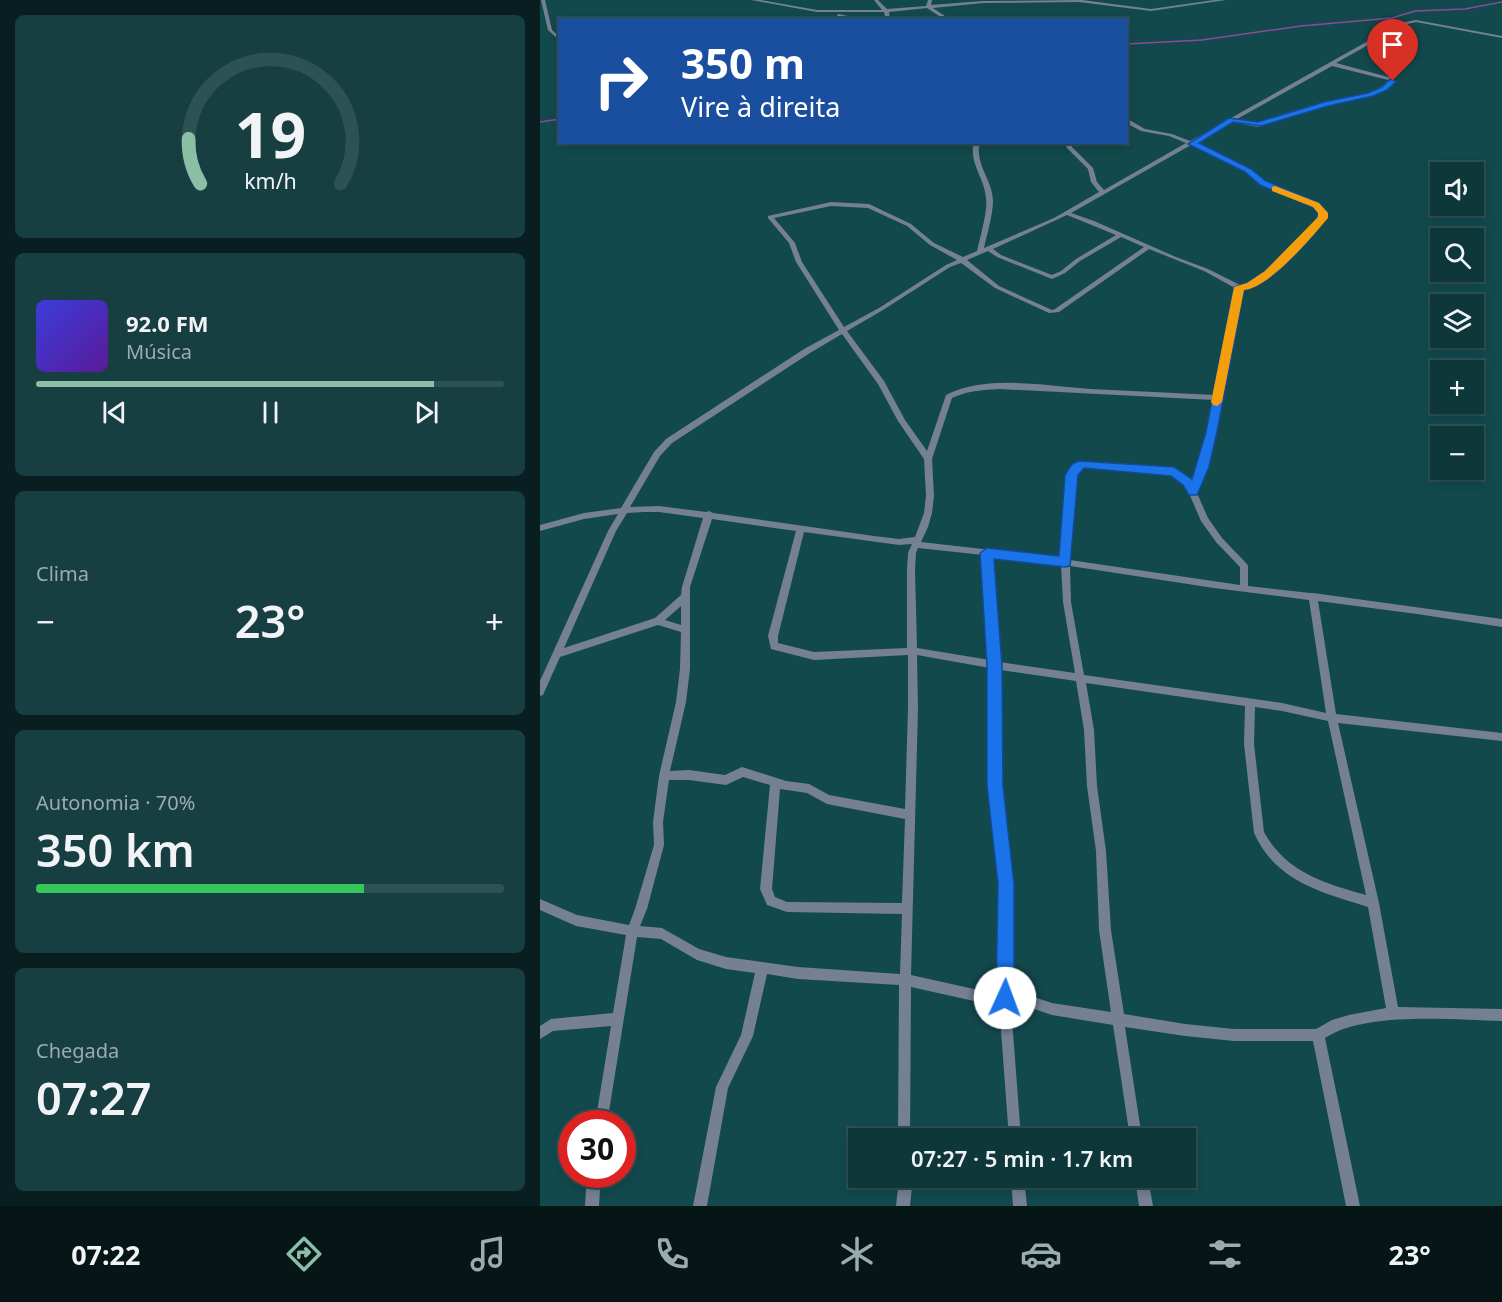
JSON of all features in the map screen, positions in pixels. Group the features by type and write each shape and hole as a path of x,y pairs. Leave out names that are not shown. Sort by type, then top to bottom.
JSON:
{"street":[{"path":"543,0 550,30 558,38"},
{"path":"753,0 818,9 885,11 966,2 1079,0 1140,10 1224,0"},
{"path":"876,0 887,18"},
{"path":"928,7 930,0"},
{"path":"914,1 918,7"},
{"path":"928,7 946,18"},
{"path":"818,9 852,18"},
{"path":"540,691 544,677 558,654 623,510 657,454 669,441 807,351 961,259 989,249 1066,213 1193,144 1409,21 1502,37"},
{"path":"1232,120 1258,125 1332,102 1370,95 1392,83 1390,79 1332,64"},
{"path":"1066,213 1206,270 1239,287 1250,286 1269,273 1319,223 1323,213 1316,205 1263,183 1248,170 1193,144 1170,135 1143,130 1128,121"},
{"path":"976,144 977,162 987,185 990,201 980,252"},
{"path":"1068,144 1091,170 1094,182 1103,193"},
{"path":"928,459 866,361 843,331 799,262 792,243 770,217 831,204 861,204 893,216 909,225 938,249 961,259 997,287 1051,312 1057,311 1148,247"},
{"path":"989,249 999,256 1052,276 1063,272 1078,260 1120,235"},
{"path":"981,242 998,244"},
{"path":"1193,492 1203,467 1239,287"},
{"path":"904,1128 916,546 928,513 930,496 928,459 949,397 965,390 1018,387 1217,398"},
{"path":"1135,1128 1103,914 1101,851 1092,786 1089,730 1067,602 1065,562 1071,475 1076,466 1083,464 1174,472 1188,482 1204,519 1219,540 1244,566 1244,588"},
{"path":"540,528 577,517 623,510 659,508 916,546 1065,562 1214,585 1313,596 1328,600 1502,623"},
{"path":"603,1110 632,931 641,909 659,845 658,822 664,776 683,689 685,597 688,579 709,514"},
{"path":"801,529 773,636 774,646 814,656 913,651 995,666 1250,702 1332,718 1502,737"},
{"path":"899,542 916,546"},
{"path":"987,553 995,666 995,786 1006,884 1005,998 1014,1128"},
{"path":"1313,596 1332,718 1373,903 1393,1013"},
{"path":"558,654 658,621 685,597"},
{"path":"658,621 685,630"},
{"path":"1250,702 1249,744 1259,833 1264,845 1299,876 1331,890 1373,903"},
{"path":"664,776 689,775 726,780 742,772 776,783 809,789 826,799 909,815"},
{"path":"776,783 766,889 771,901 788,907 908,909"},
{"path":"540,904 566,918 632,931 662,934 704,957 762,969 906,981 974,995 1005,998 1052,1009 1185,1030 1234,1035 1318,1035 1348,1020 1393,1013 1502,1015"},
{"path":"700,1206 722,1087 747,1036 762,969"},
{"path":"540,1033 551,1025 617,1019"},
{"path":"1318,1035 1353,1206"},
{"path":"592,1206 593,1188"},
{"path":"903,1206 905,1188"},
{"path":"1019,1188 1020,1206"},
{"path":"1143,1188 1146,1206"}],"waterway":[{"path":"1128,44 1202,40 1301,26 1392,18 1415,11 1465,9 1502,2"},
{"path":"540,122 558,119"}],"slow traffic":[{"path":"1217,402 1229,336 1238,303 1239,287 1250,286 1269,273 1323,218 1320,207 1275,189"}],"route":[{"path":"1005,998 1006,884 995,786 995,666 987,553 1065,562 1071,475 1076,466 1083,464 1166,470 1174,472 1188,482 1193,492 1203,467 1212,432 1229,336 1238,303 1239,287 1250,286 1269,273 1323,218 1320,207 1275,189 1258,180 1248,170 1193,144 1232,120 1258,125 1309,108 1370,95 1384,89 1393,81"}]}
